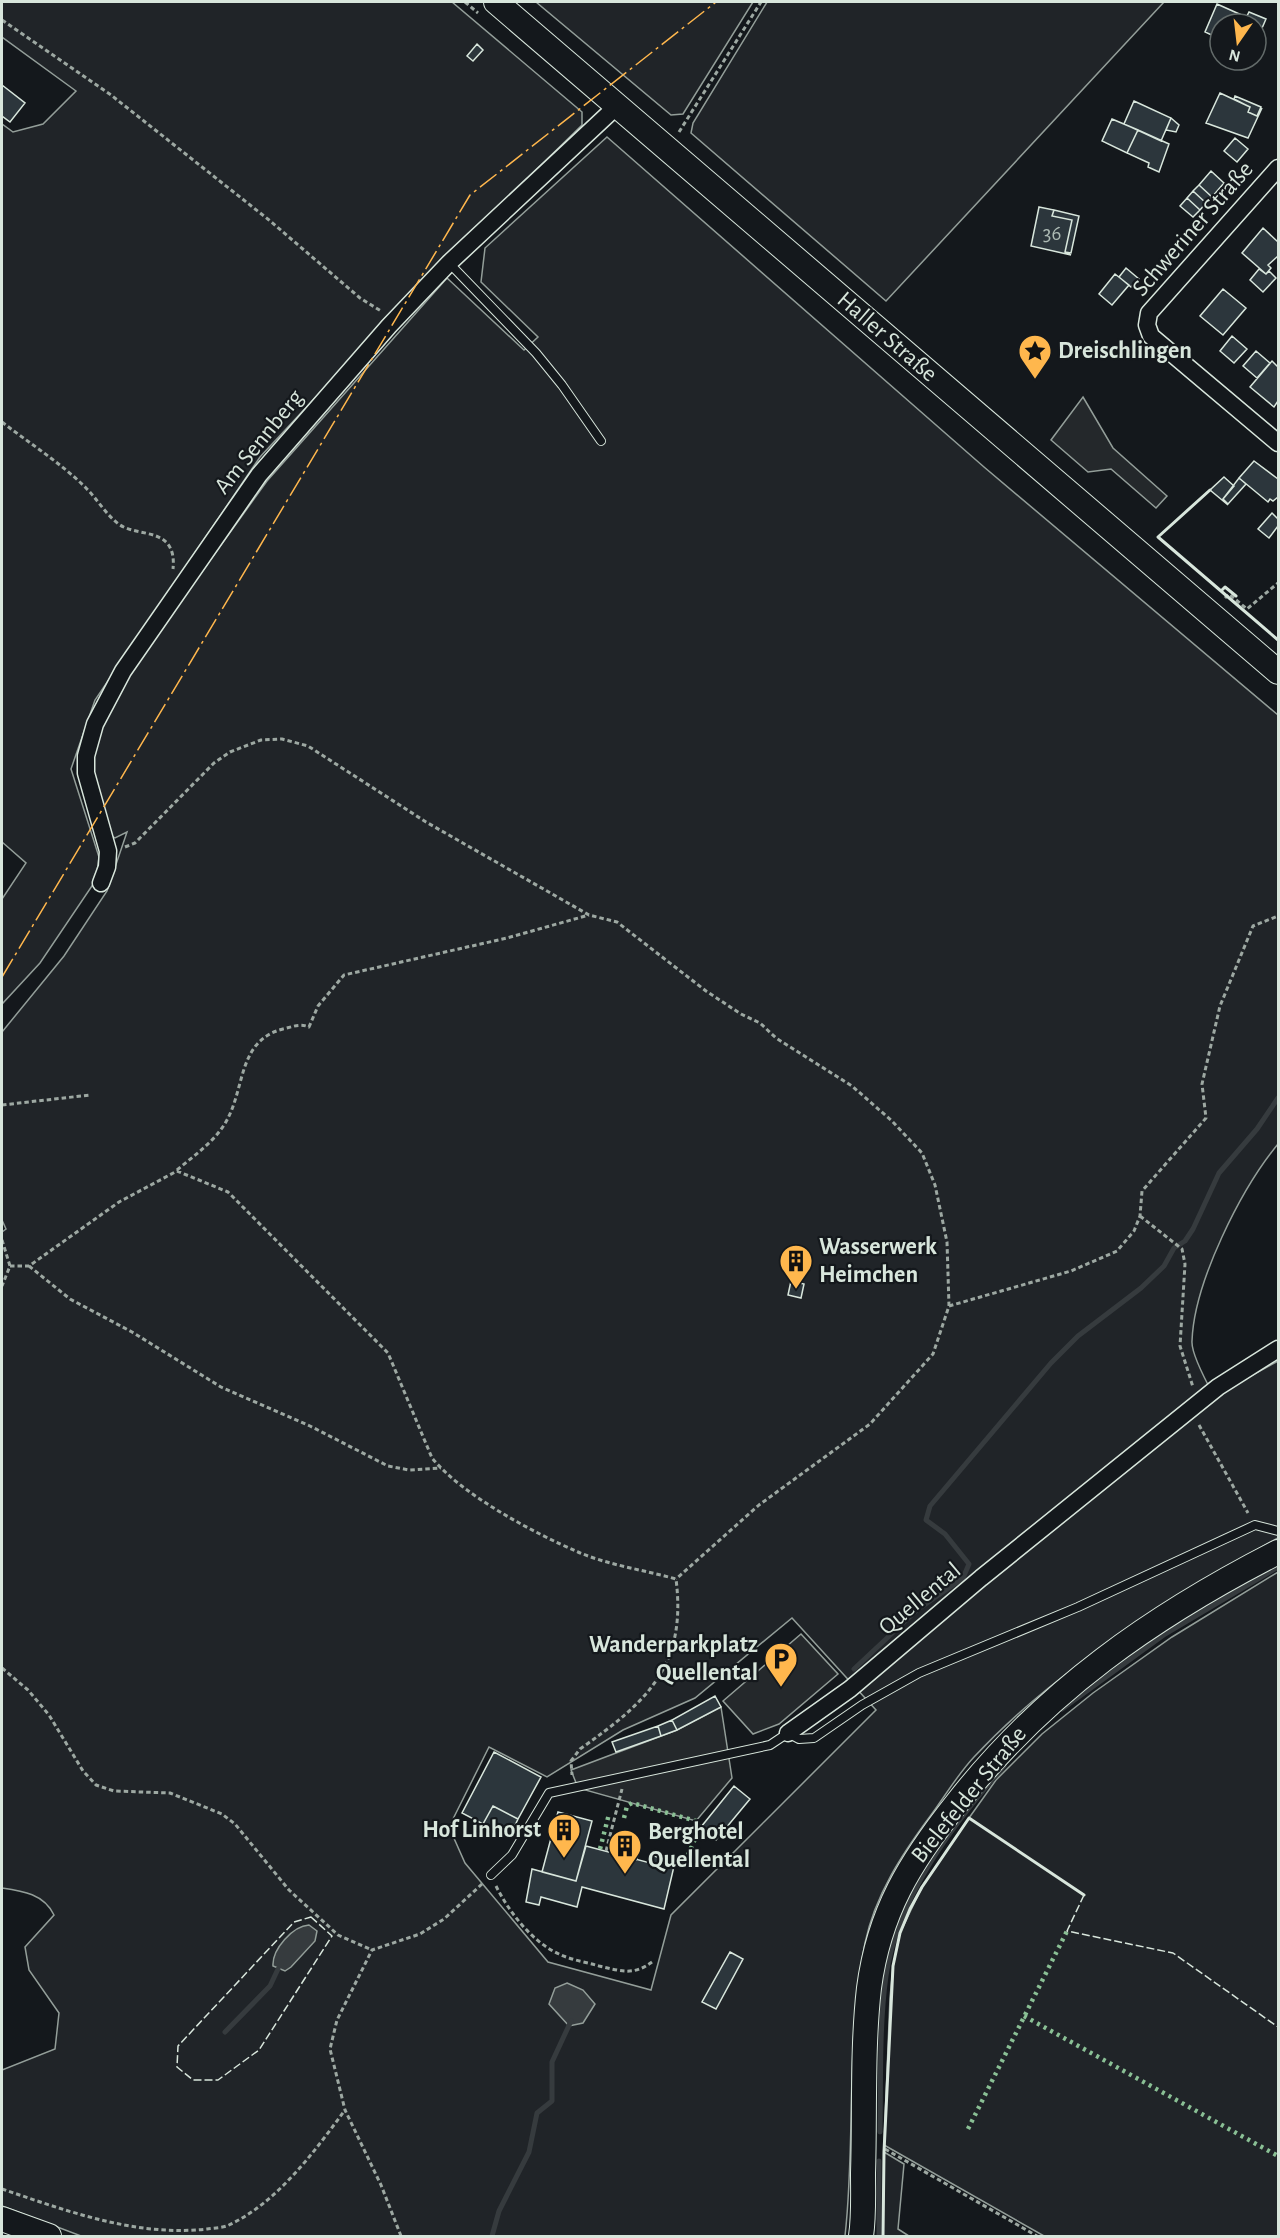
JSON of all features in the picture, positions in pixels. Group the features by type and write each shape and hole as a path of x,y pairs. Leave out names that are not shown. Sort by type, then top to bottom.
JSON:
{"main road":[{"name":"Haller Straße","path":"496,2 1278,672"},
{"name":"Bielefelder Straße","path":"861,2236 869,1988 878,1943 893,1901 920,1850 983,1769 1023,1726 1067,1687 1161,1619 1225,1579 1278,1552"},
{"path":"2,2219 49,2236"}],"street":[{"name":"Am Sennberg","path":"101,883 107,867 108,851 86,773 86,756 103,704 170,602 259,475 397,318 449,262 617,106"},
{"name":"Schweriner Straße","path":"1278,168 1149,313 1147,325 1151,336 1278,443"},
{"name":"Quellental","path":"788,1733 850,1689 1218,1386 1278,1349"}],"lane":[{"path":"449,262 536,352 601,441"},
{"path":"788,1733 799,1739 814,1738 862,1705 919,1673 1078,1607 1255,1525 1278,1531"},
{"name":"Quellental","path":"491,1875 512,1855 549,1793 770,1745 788,1733"}],"path":[{"path":"679,132 761,2"},
{"path":"2,20 129,110 269,220 360,298 397,318"},
{"path":"2,422 85,487 109,516 123,527 143,534 159,536 167,543 173,552 173,566 167,588 170,602"},
{"path":"1226,597 1228,594 1247,609 1278,583"},
{"path":"108,851 135,843 214,763 230,752 261,740 282,739 308,746 426,822 589,915 617,922 706,991 741,1014 760,1023 776,1038 852,1086 892,1121 922,1153 935,1185 946,1242 950,1306 933,1354 870,1424 759,1505 676,1579"},
{"path":"10,1266 29,1266 119,1202 177,1171 216,1137 229,1117 246,1060 255,1043 277,1031 302,1024 309,1028 318,1006 344,975 507,938 589,915"},
{"path":"950,1306 1071,1271 1117,1251 1134,1231 1140,1216 1142,1191 1206,1118 1202,1084 1220,1006 1253,926 1278,916"},
{"path":"2,1105 90,1095"},
{"path":"177,1171 228,1192 388,1353 432,1458 441,1468 484,1503 579,1552 676,1579"},
{"path":"1140,1216 1182,1249 1185,1264 1180,1346 1198,1402 1196,1420 1255,1525"},
{"path":"2,1240 10,1266 2,1286"},
{"path":"29,1266 70,1299 132,1332 221,1387 310,1426 388,1466 409,1470 441,1468"},
{"path":"577,1787 570,1770 571,1761 580,1749 655,1686 669,1662 680,1609 676,1579"},
{"path":"2,1668 28,1690 49,1715 83,1772 96,1785 114,1791 154,1790 170,1793 222,1814 236,1824 297,1898 338,1935 372,1950 420,1934 444,1918 491,1875 504,1903 535,1938 558,1954 626,1973 641,1970 652,1962"},
{"path":"606,1851 625,1776"},
{"path":"372,1950 337,2020 330,2049 345,2110 381,2185 401,2236"},
{"path":"2,2189 82,2217 147,2229 189,2231 228,2226 260,2204 303,2167 345,2110"},
{"path":"864,2143 884,2148 1037,2236"}],"shaded area":[{"path":"2,2 452,2 582,112 582,125 384,319 342,369 260,457 95,700 71,769 99,857 96,880 40,963 2,1004 2,899 26,863 2,842 2,124 13,132 43,124 76,91 2,37"},
{"path":"536,2 753,2 683,114 671,115"},
{"path":"767,2 1164,2 886,301 691,133 693,123"},
{"path":"607,137 984,467 1278,715 1278,1144 1249,1185 1210,1265 1195,1317 1192,1347 1214,1396 1278,1361 1278,1538 1173,1601 1113,1640 1054,1683 999,1731 968,1764 900,1860 875,1908 865,1943 859,1979 855,2016 845,2236 81,2236 2,2206 2,2070 55,2049 59,2013 29,1970 25,1947 54,1915 45,1902 39,1898 25,1892 2,1888 2,1232 6,1229 2,1220 2,1032 64,956 107,891 127,832 115,838 109,834 91,771 100,728 116,691 267,481 447,278 524,350 538,337 481,282 485,248","holes":["792,1618 876,1710 671,1915 651,1990 548,1962 465,1863 449,1827 489,1747 547,1777 623,1730 695,1698"]},
{"path":"1083,397 1113,448 1167,496 1156,508 1111,469 1088,472 1051,440"},
{"path":"1278,1572 1278,2236 1044,2236 884,2145 890,1998 893,1966 900,1933 922,1887 996,1780 1042,1734 1093,1693 1172,1637"},
{"name":"Wanderparkplatz Quellental","path":"801,1634 838,1674 779,1724 753,1734 723,1701"},
{"path":"721,1707 732,1778 696,1821 578,1788 571,1770 677,1730"},
{"path":"309,1925 317,1931 315,1941 285,1971 273,1966 276,1953 290,1934 296,1929"},
{"path":"567,1983 583,1990 595,2004 583,2023 569,2026 549,2004 555,1988"},
{"path":"884,2152 904,2164 898,2229 909,2236 883,2236"}],"building":[{"path":"1217,4 1235,12 1214,12"},
{"path":"477,44 483,50 473,61 467,56"},
{"path":"2,85 25,103 10,122 2,116"},
{"path":"1220,93 1250,107 1248,112 1257,116 1262,108 1248,138 1206,123"},
{"path":"1235,96 1261,107 1257,116 1248,112 1250,107 1234,99"},
{"path":"1134,101 1171,118 1161,141 1124,124"},
{"path":"1171,118 1179,125 1176,132 1166,130"},
{"path":"1112,119 1138,130 1127,153 1102,141"},
{"path":"1138,130 1169,144 1159,172 1148,167 1149,163 1127,153"},
{"path":"1235,138 1248,149 1237,162 1224,151"},
{"path":"1211,171 1224,183 1212,197 1199,185"},
{"path":"1199,185 1212,197 1206,203 1193,191"},
{"path":"1193,191 1206,203 1200,210 1187,198"},
{"path":"1187,198 1200,210 1193,217 1180,206"},
{"path":"1039,207 1054,210 1052,216 1072,220 1065,252 1071,255 1031,246"},
{"path":"1054,210 1079,216 1071,253 1065,252 1072,220 1052,216"},
{"path":"1263,228 1278,242 1278,256 1268,265 1271,268 1266,274 1242,253"},
{"path":"1126,268 1139,279 1131,287 1119,277"},
{"path":"1259,269 1266,274 1269,271 1276,278 1263,292 1250,280"},
{"path":"1115,274 1129,285 1112,305 1099,294"},
{"path":"1223,289 1246,308 1223,335 1200,316"},
{"path":"1232,336 1247,349 1234,363 1220,351"},
{"path":"1256,351 1270,363 1257,378 1243,366"},
{"path":"1272,361 1278,367 1278,401 1274,407 1250,387"},
{"path":"1254,461 1278,479 1278,497 1273,501 1270,499 1268,502 1239,478"},
{"path":"1224,477 1234,486 1223,499 1228,505 1210,490"},
{"path":"1239,478 1246,484 1228,504 1223,499"},
{"path":"1272,513 1278,519 1278,526 1269,538 1258,529"},
{"name":"Wasserwerk Heimchen","path":"791,1281 804,1284 801,1298 788,1295"},
{"path":"715,1696 721,1707 677,1730 672,1720"},
{"path":"672,1720 677,1730 661,1736 658,1726"},
{"path":"658,1726 661,1736 616,1752 612,1742"},
{"path":"494,1752 541,1777 518,1819 493,1806 483,1824 462,1813"},
{"path":"734,1786 750,1799 716,1840 701,1827"},
{"path":"493,1806 518,1819 509,1838 483,1824"},
{"name":"Hof Linhorst","path":"558,1812 592,1821 576,1881 542,1872"},
{"name":"Berghotel Quellental","path":"586,1846 650,1863 654,1856 675,1862 664,1909 582,1887 577,1907 541,1897 539,1905 526,1902 532,1869 576,1881"},
{"path":"730,1952 743,1959 716,2009 702,2002"}],"waterway":[{"path":"854,1669 917,1610 963,1578 969,1564 945,1534 926,1520 930,1506 1051,1363 1078,1336 1141,1288 1164,1266 1174,1248 1185,1241 1193,1229 1219,1173 1257,1129 1278,1098"},
{"path":"1062,1709 1165,1634 1278,1567"},
{"path":"880,2132 882,2015 892,1947 902,1918 930,1863 966,1812 1004,1766"},
{"path":"225,2032 270,1986 278,1969"},
{"path":"492,2236 499,2211 529,2152 537,2113 552,2101 552,2062 571,2021"},
{"path":"879,2161 879,2236"}],"hedge":[{"path":"624,1818 627,1806 632,1803 696,1821 700,1828 682,1868"},
{"path":"600,1849 609,1814"},
{"path":"968,2129 1067,1931"},
{"path":"1024,2016 1278,2156"}],"fence":[{"path":"1084,1895 1067,1931 1173,1953 1278,2027"},
{"path":"311,1917 332,1936 259,2050 218,2080 193,2080 177,2067 178,2046 294,1922 311,1917"}],"wall":[{"path":"1210,490 1158,537 1221,591 1225,587 1236,596"},
{"path":"1221,591 1278,640"},
{"path":"883,2236 884,2152 893,1966 900,1933 922,1887 969,1818 1084,1895"},
{"path":"628,1857 630,1850 638,1852 636,1859"}],"power":[{"path":"2,977 470,195 716,2"}],"place":[{"name":"Dreischlingen","path":"1035,380"},
{"name":"Wasserwerk Heimchen","path":"796,1290"},
{"name":"Wanderparkplatz Quellental","path":"781,1688"},
{"name":"Hof Linhorst","path":"564,1859"},
{"name":"Berghotel Quellental","path":"625,1875"}]}
